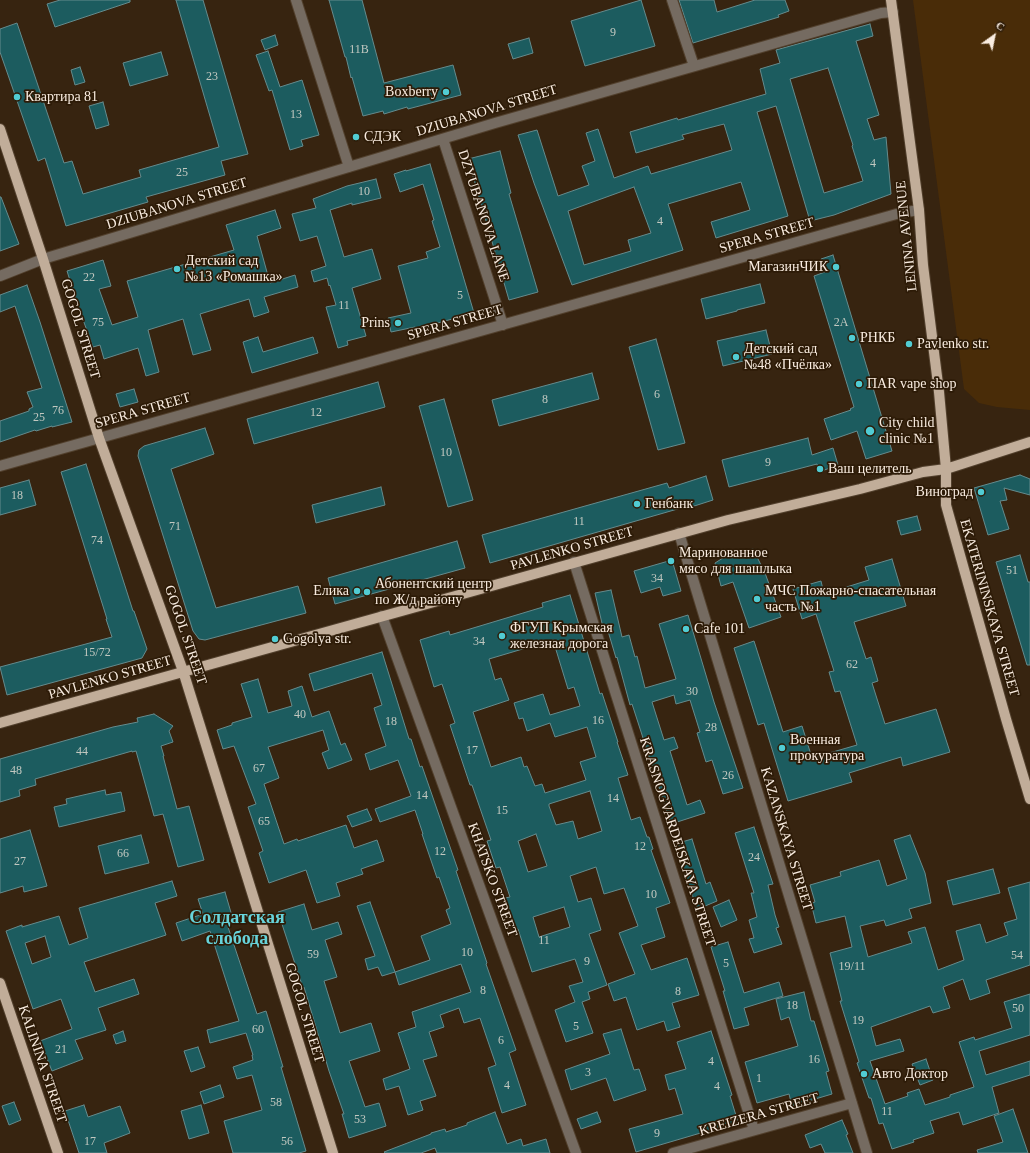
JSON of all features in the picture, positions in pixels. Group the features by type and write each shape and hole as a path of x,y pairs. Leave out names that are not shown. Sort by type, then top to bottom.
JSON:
{"main road":[{"name":"LENINA AVENUE","path":"891,0 919,210 923,265 939,392 946,469"},
{"name":"GOGOL STREET","path":"0,129 44,259 100,438 183,671 333,1153"},
{"name":"PAVLENKO STREET","path":"0,723 679,533 860,489 923,472 946,469 1030,442"},
{"name":"EKATERININSKAYA STREET","path":"946,469 946,505 1030,799"},
{"name":"KALININA STREET","path":"0,983 58,1153"}],"street":[{"path":"296,0 349,167"},
{"path":"672,0 694,66"},
{"name":"DZIUBANOVA STREET","path":"0,276 44,259 495,123 881,13 893,12"},
{"name":"DZYUBANOVA LANE","path":"443,139 503,325"},
{"name":"SPERA STREET","path":"0,466 900,213 919,210"},
{"name":"KAZANSKAYA STREET","path":"679,533 867,1153"},
{"name":"KRASNOGVARDEISKAYA STREET","path":"574,562 754,1130"},
{"name":"KHATSKO STREET","path":"382,616 576,1153"},
{"name":"KREIZERA STREET","path":"673,1153 852,1103"}],"shaded area":[{"path":"913,0 1030,0 1030,410 997,407 979,403 964,389"}],"building":[{"path":"60,0 130,0 130,2 55,27 47,4"},
{"path":"176,0 203,0 248,154 221,161 225,175 146,197 148,202 66,226 45,158 38,161 0,52 0,29 17,23 64,163 72,161 83,194 141,177 139,170 219,147"},
{"path":"329,0 362,0 384,83 453,65 461,95 408,109 407,107 384,114 383,111 363,116"},
{"path":"641,0 655,46 585,66 571,21"},
{"path":"679,0 714,0 717,12 755,0 785,0 789,11 778,15 779,17 693,43"},
{"path":"870,24 873,36 856,41 879,115 867,119 874,140 886,137 891,194 834,215 810,221 776,106 757,112 788,216 716,238 711,222 750,210 741,182 668,204 683,250 572,285 534,183 518,135 537,130 558,196 589,185 582,166 595,161 586,133 598,129 614,178 648,166 651,174 732,150 724,124 682,135 684,139 636,153 630,132 677,118 678,120 766,94 760,69 780,63 776,50","holes":["828,68 863,181 824,193 790,79","634,187 651,233 628,240 631,251 584,265 568,211"]},
{"path":"275,35 278,45 265,50 261,40"},
{"path":"529,38 533,53 513,59 508,44"},
{"path":"268,51 280,87 302,80 319,135 301,140 303,146 290,150 272,90 269,91 256,55"},
{"path":"161,52 168,75 130,86 123,63"},
{"path":"80,67 85,82 75,85 71,70"},
{"path":"103,102 109,125 96,129 89,106"},
{"path":"500,151 511,193 509,194 538,292 509,300 468,159"},
{"path":"430,164 474,313 416,329 415,327 391,332 388,318 411,313 398,266 428,258 426,252 440,247 432,221 434,220 423,184 400,192 394,174"},
{"path":"376,179 381,198 352,205 352,203 330,210 344,257 372,249 381,279 352,288 366,336 347,341 348,345 338,348 326,307 336,305 330,285 329,286 327,278 314,282 311,271 326,266 317,236 300,241 292,214 316,208 313,199 347,186"},
{"path":"0,197 19,244 0,251"},
{"path":"275,210 281,228 257,236 270,283 295,275 298,287 264,297 269,312 254,317 249,299 200,314 211,350 193,355 183,319 148,330 159,372 146,376 138,348 104,359 100,345 93,347 67,271 103,260 111,286 99,289 112,325 138,317 127,281 234,250 226,225"},
{"path":"833,255 892,451 866,459 857,431 831,440 824,419 851,410 850,409 854,407 814,276 825,272 821,259"},
{"path":"760,284 765,303 706,319 701,299"},
{"path":"27,285 72,422 35,430 0,442 0,421 29,411 29,409 33,407 27,392 42,388 15,306 0,312 0,295"},
{"path":"766,330 772,354 723,366 717,341"},
{"path":"258,337 263,352 313,337 318,353 252,373 243,342"},
{"path":"656,339 685,443 658,450 629,347"},
{"path":"592,373 599,399 499,426 492,400"},
{"path":"378,382 385,407 254,444 247,419"},
{"path":"134,389 138,402 120,407 116,394"},
{"path":"444,399 473,500 448,507 419,406"},
{"path":"205,428 214,454 171,469 216,608 298,586 306,613 205,640 199,639 193,631 138,456 139,450 144,446"},
{"path":"808,438 812,455 833,448 838,465 819,472 817,464 729,487 722,460"},
{"path":"86,464 133,611 147,649 142,658 7,695 0,667 112,637 61,472"},
{"path":"1020,475 1030,479 1030,495 1004,488 1007,500 1000,501 1009,529 988,535 974,488"},
{"path":"706,476 713,500 490,563 482,535 667,483 669,488"},
{"path":"29,480 36,505 0,515 0,488"},
{"path":"381,487 385,505 316,523 312,505"},
{"path":"917,516 921,530 901,535 897,521"},
{"path":"457,541 465,568 335,604 328,578"},
{"path":"753,549 765,573 781,617 749,628 733,582 721,586 715,563 731,553"},
{"path":"1020,555 1028,582 1030,582 1030,665 1027,665 996,562"},
{"path":"892,559 906,606 854,622 866,659 871,657 878,681 872,683 885,724 936,709 950,752 903,766 901,757 849,773 852,782 788,801 764,723 758,725 734,648 754,641 783,732 802,726 812,758 857,745 840,691 835,692 829,672 834,671 816,614 802,619 793,589 821,581 824,594 869,580 865,567"},
{"path":"672,560 681,591 663,596 660,587 641,593 634,571"},
{"path":"611,590 622,637 629,635 635,657 637,656 645,688 676,679 659,624 688,615 714,702 743,788 723,794 712,760 706,762 697,733 700,732 690,700 676,704 674,695 652,702 664,740 674,737 678,748 670,751 687,805 700,800 705,813 671,824 632,704 630,705 617,657 616,658 608,631 604,632 595,593"},
{"path":"570,595 600,694 602,693 628,775 618,778 631,820 640,817 653,849 651,850 670,903 656,908 665,937 641,945 651,970 687,958 699,995 672,1003 680,1027 667,1031 664,1021 637,1030 626,997 614,1001 608,984 635,974 619,933 638,926 624,888 604,894 596,867 570,876 578,902 591,898 601,930 589,934 607,985 588,992 590,999 582,1002 593,1033 566,1042 555,1010 575,1002 569,986 583,982 575,959 532,972 518,929 516,929 505,898 510,897 500,867 496,868 487,841 491,840 472,785 470,785 450,725 455,723 442,684 434,687 420,640 449,631 450,635 543,607 542,603","holes":["553,640 568,689 574,687 580,706 550,715 543,694 514,703 519,719 523,718 527,731 550,723 555,737 587,727 596,757 580,762 586,780 545,793 542,784 535,786 527,766 524,767 521,757 491,767 473,712 509,700 501,678 495,680 489,659","590,791 602,831 578,839 573,821 556,825 549,804","536,834 547,866 528,872 518,841","564,907 570,927 539,937 533,917"]},
{"path":"382,652 409,739 411,739 420,767 422,766 458,870 456,871 516,1050 509,1053 526,1105 502,1113 488,1068 496,1065 480,1018 464,1023 459,1008 440,1015 444,1027 429,1032 437,1056 423,1060 436,1096 420,1101 423,1110 408,1115 399,1086 386,1090 383,1079 410,1069 398,1033 416,1027 412,1012 471,992 461,964 399,985 395,972 430,960 421,936 451,924 446,910 450,908 439,877 437,878 415,810 380,822 375,809 411,796 398,760 370,770 365,754 386,746 374,708 382,705 372,673 314,691 309,674"},
{"path":"258,679 268,713 292,706 288,691 302,686 312,717 329,711 341,745 345,743 352,760 328,769 322,753 329,750 323,730 268,747 279,778 264,784 284,844 297,839 298,841 346,825 354,848 377,840 384,861 361,869 363,874 336,883 340,896 317,903 306,870 269,883 259,853 263,851 248,807 256,804 234,746 223,749 217,730 232,725 232,723 252,717 241,684"},
{"path":"154,714 173,726 169,731 173,742 161,746 163,756 177,809 189,806 204,860 178,867 163,814 154,816 136,751 35,779 36,785 19,790 20,796 0,802 0,759 113,727 138,722 137,718"},
{"path":"105,790 106,795 121,792 125,811 59,827 54,807 67,804 66,799"},
{"path":"367,809 372,820 352,827 347,816"},
{"path":"754,827 773,884 768,885 779,927 776,928 782,944 754,953 749,939 754,938 749,920 757,917 751,893 754,893 735,833"},
{"path":"30,830 47,886 24,892 23,886 0,893 0,839"},
{"path":"141,835 149,863 105,874 98,846"},
{"path":"910,835 925,873 931,903 909,909 912,918 886,926 884,920 860,926 868,957 912,943 908,932 925,927 938,970 964,960 956,931 980,924 986,943 1008,935 1004,923 1017,919 1008,888 1030,882 1030,965 986,980 990,993 970,1000 963,979 943,987 950,1008 933,1013 930,1006 871,1027 876,1046 900,1039 904,1051 870,1061 885,1104 908,1096 907,1093 919,1089 925,1105 974,1087 959,1042 974,1037 975,1040 1012,1028 1004,1002 1030,994 1030,1035 979,1051 986,1075 1030,1061 1030,1075 992,1087 999,1113 963,1125 959,1112 930,1121 934,1133 913,1140 914,1142 892,1149 883,1123 879,1124 871,1098 869,1098 857,1063 859,1062 840,1001 842,1001 830,953 852,947 845,916 816,923 811,903 815,902 810,885 841,876 840,872 879,860 887,886 907,879 894,840"},
{"path":"692,839 706,884 710,882 717,901 698,909 675,844"},
{"path":"993,869 1000,893 953,905 947,881"},
{"path":"172,881 177,896 155,903 166,935 84,962 95,992 134,979 139,994 98,1008 106,1030 75,1040 83,1059 52,1071 40,1041 72,1029 61,999 33,1009 6,931 22,925 22,927 59,916 69,945 88,938 79,908","holes":["45,936 51,957 32,964 25,943"]},
{"path":"225,892 232,916 225,918 257,1014 266,1011 306,1151 299,1153 233,1153 224,1121 262,1110 252,1075 237,1079 233,1067 253,1060 253,1055 246,1033 210,1043 207,1030 239,1021 210,931 182,941 176,923 203,914 198,899"},
{"path":"729,900 737,920 721,927 713,907"},
{"path":"370,902 395,972 382,976 378,967 368,970 365,959 375,956 357,906"},
{"path":"304,904 312,930 338,922 342,934 325,940 337,977 324,981 340,1033 371,1023 380,1051 349,1061 365,1107 379,1103 386,1126 349,1138 342,1114 344,1114 329,1071 304,987 303,988 278,912"},
{"path":"728,942 744,993 779,982 783,996 744,1008 749,1025 734,1029 723,991 725,991 711,947"},
{"path":"804,992 811,1021 814,1021 829,1071 826,1072 832,1094 792,1106 789,1094 757,1103 745,1062 798,1046 789,1017 781,1020 776,999"},
{"path":"621,1029 634,1070 639,1069 646,1090 614,1101 606,1078 571,1090 565,1070 610,1054 603,1034"},
{"path":"123,1031 126,1041 116,1044 113,1035"},
{"path":"711,1031 732,1095 730,1096 738,1122 636,1152 629,1129 683,1114 675,1088 669,1090 665,1075 686,1069 677,1042"},
{"path":"198,1047 205,1067 191,1072 184,1051"},
{"path":"926,1059 933,1080 920,1085 912,1064"},
{"path":"220,1085 224,1097 204,1104 200,1092"},
{"path":"14,1102 21,1120 9,1125 2,1106"},
{"path":"84,1105 88,1117 120,1106 130,1133 104,1143 107,1153 79,1153 65,1111"},
{"path":"201,1105 209,1133 189,1139 181,1111"},
{"path":"1013,1109 1028,1153 978,1153 977,1150 1003,1142 994,1116"},
{"path":"495,1112 507,1144 521,1139 523,1146 546,1139 550,1153 437,1153 435,1148 421,1153 384,1152 431,1133 445,1129 446,1132 467,1125 467,1123"},
{"path":"597,1112 601,1122 581,1129 577,1119"},
{"path":"842,1120 848,1134 846,1135 853,1153 825,1153 821,1144 810,1148 805,1135"}],"place":[{"name":"Boxberry","path":"446,92"},
{"name":"Квартира 81","path":"17,97"},
{"name":"СДЭК","path":"356,137"},
{"name":"МагазинЧИК","path":"836,267"},
{"name":"Детский сад №13 «Ромашка»","path":"177,269"},
{"name":"Prins","path":"398,323"},
{"name":"РНКБ","path":"852,338"},
{"name":"Pavlenko str.","path":"909,344"},
{"name":"Детский сад №48 «Пчёлка»","path":"736,357"},
{"name":"ПАR vape shop","path":"859,384"},
{"name":"City child clinic №1","path":"870,431"},
{"name":"Ваш целитель","path":"820,469"},
{"name":"Виноград","path":"981,492"},
{"name":"Генбанк","path":"637,504"},
{"name":"Маринованное мясо для шашлыка","path":"671,561"},
{"name":"Елика","path":"357,591"},
{"name":"Абонентский центр по Ж/д району","path":"367,592"},
{"name":"МЧС Пожарно-спасательная часть №1","path":"757,599"},
{"name":"Cafe 101","path":"686,629"},
{"name":"ФГУП Крымская железная дорога","path":"502,636"},
{"name":"Gogolya str.","path":"275,639"},
{"name":"Военная прокуратура","path":"782,748"},
{"name":"Авто Доктор","path":"864,1074"}],"district":[{"name":"Солдатская слобода","path":"237,928"}]}
